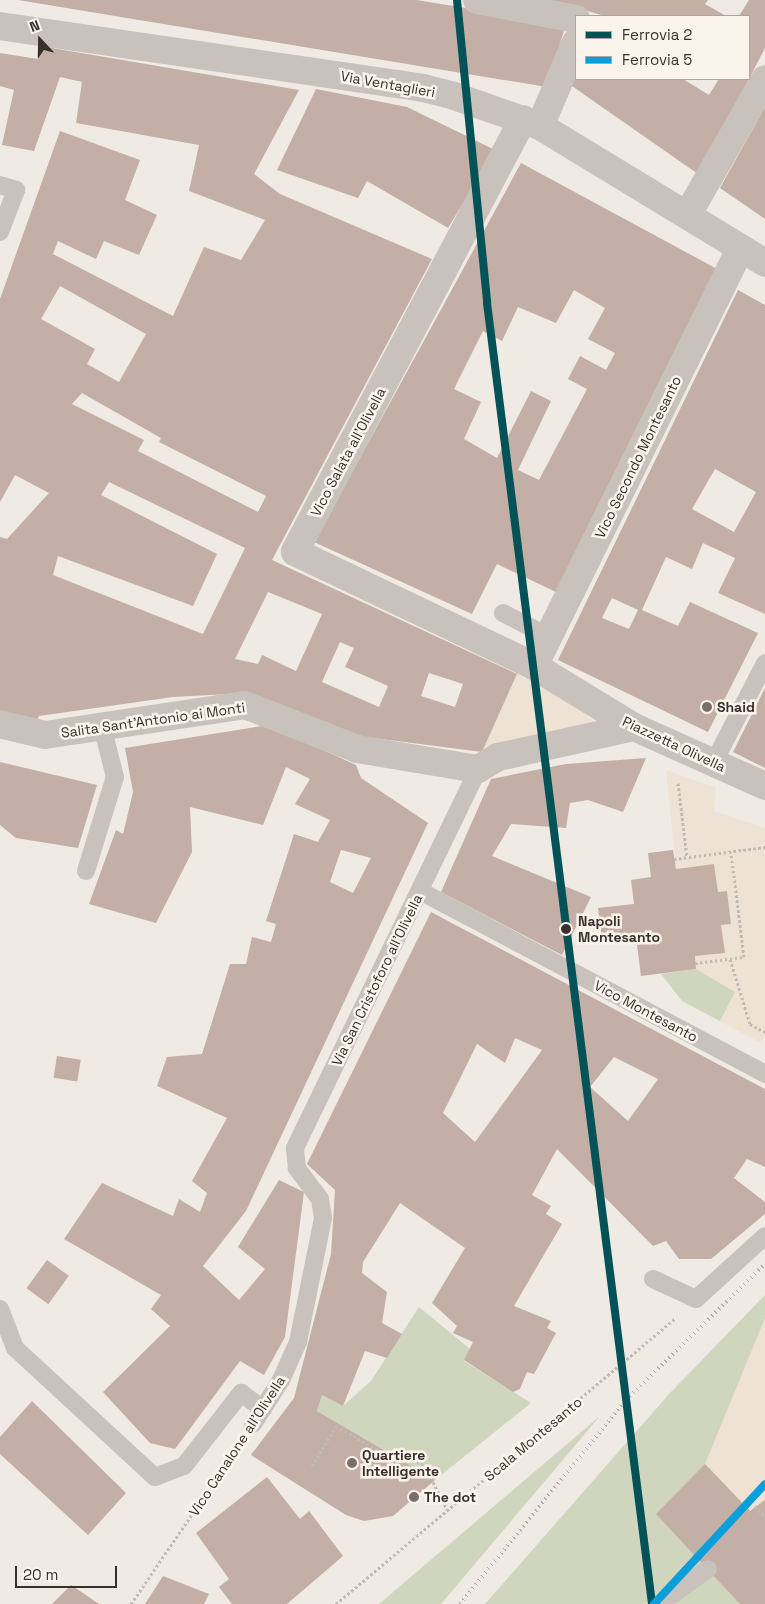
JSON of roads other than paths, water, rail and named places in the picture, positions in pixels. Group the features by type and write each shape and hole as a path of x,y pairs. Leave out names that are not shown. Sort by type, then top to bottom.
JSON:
{"street":[{"path":"477,0 575,19"},
{"name":"Via Ventaglieri","path":"0,26 423,88 532,123 688,214 765,264"},
{"path":"532,123 575,44"},
{"path":"688,214 765,79"},
{"name":"Vico Salata all'Olivella","path":"532,123 295,552 534,666"},
{"name":"Vico Secondo Montesanto","path":"534,666 741,248"},
{"name":"Piazzetta Olivella","path":"534,666 634,727 765,786"},
{"name":"Salita Sant'Antonio ai Monti","path":"0,724 45,735 245,706 357,749 478,769"},
{"path":"478,769 498,757 634,727"}],"lane":[{"path":"0,185 16,190 0,232"},
{"path":"503,613 548,637"},
{"path":"714,762 765,663"},
{"path":"86,871 114,777 102,726"},
{"name":"Via San Cristoforo all'Olivella","path":"313,1189 297,1168 295,1148 478,769"},
{"name":"Vico Montesanto","path":"420,891 765,1074"},
{"name":"Vico Canalone all'Olivella","path":"253,1424 291,1361 304,1319 324,1208 313,1189"},
{"path":"653,1279 696,1299 765,1236"},
{"path":"0,1309 15,1348 155,1477 184,1466 241,1393 263,1409"},
{"path":"659,1604 708,1569"}],"railway":[{"path":"460,1604 626,1400 765,1264"}],"rail line":[{"name":"2","path":"457,0 487,303 652,1604"},
{"name":"5","path":"654,1604 765,1484"}],"place":[{"name":"Shaid","path":"707,707"},
{"name":"Napoli Montesanto","path":"566,929"},
{"name":"Quartiere Intelligente","path":"352,1463"},
{"name":"The dot","path":"414,1497"}]}
